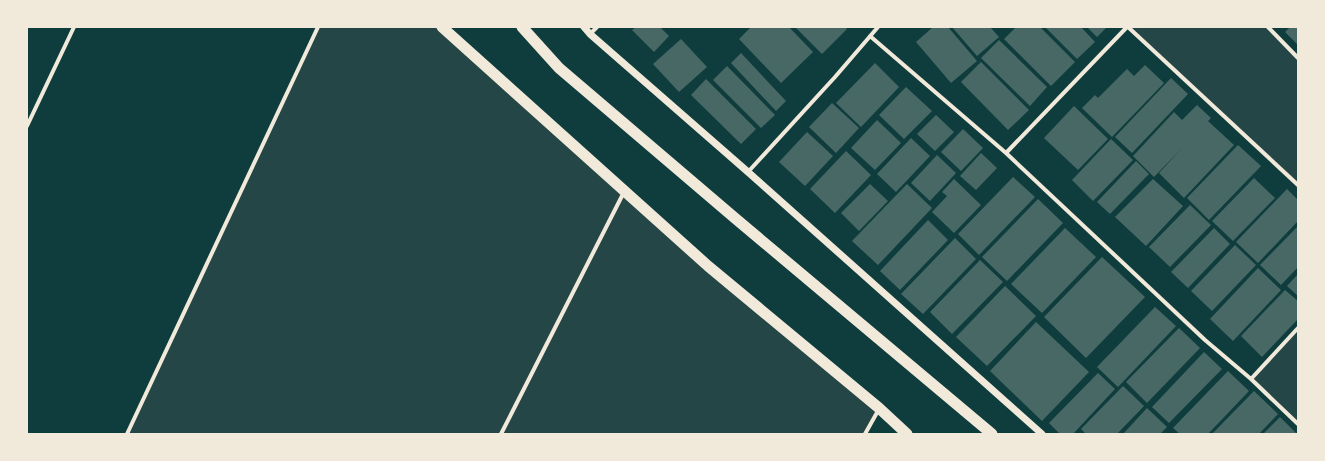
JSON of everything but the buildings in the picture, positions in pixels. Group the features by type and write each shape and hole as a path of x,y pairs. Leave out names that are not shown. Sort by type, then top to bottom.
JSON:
{"highway":[{"path":"442,27 708,266 879,408 907,434"},
{"path":"522,27 559,68 992,434"}],"street":[{"path":"27,126 74,27"},
{"path":"127,434 318,27"},
{"path":"584,27 590,34 748,172 1042,434"},
{"path":"590,34 597,27"},
{"path":"748,172 835,77 878,27"},
{"path":"1006,153 1128,27 1298,185"},
{"path":"1268,27 1298,58"},
{"path":"870,36 1006,153 1205,340 1250,379 1298,424"},
{"path":"501,434 624,192"},
{"path":"1250,379 1298,328"},
{"path":"865,434 879,408"}],"shaded area":[{"path":"318,27 449,27 625,192 879,408 865,434 127,434"},
{"path":"1128,27 1268,27 1298,58 1298,189"},
{"path":"1298,328 1298,424 1251,379"}]}
